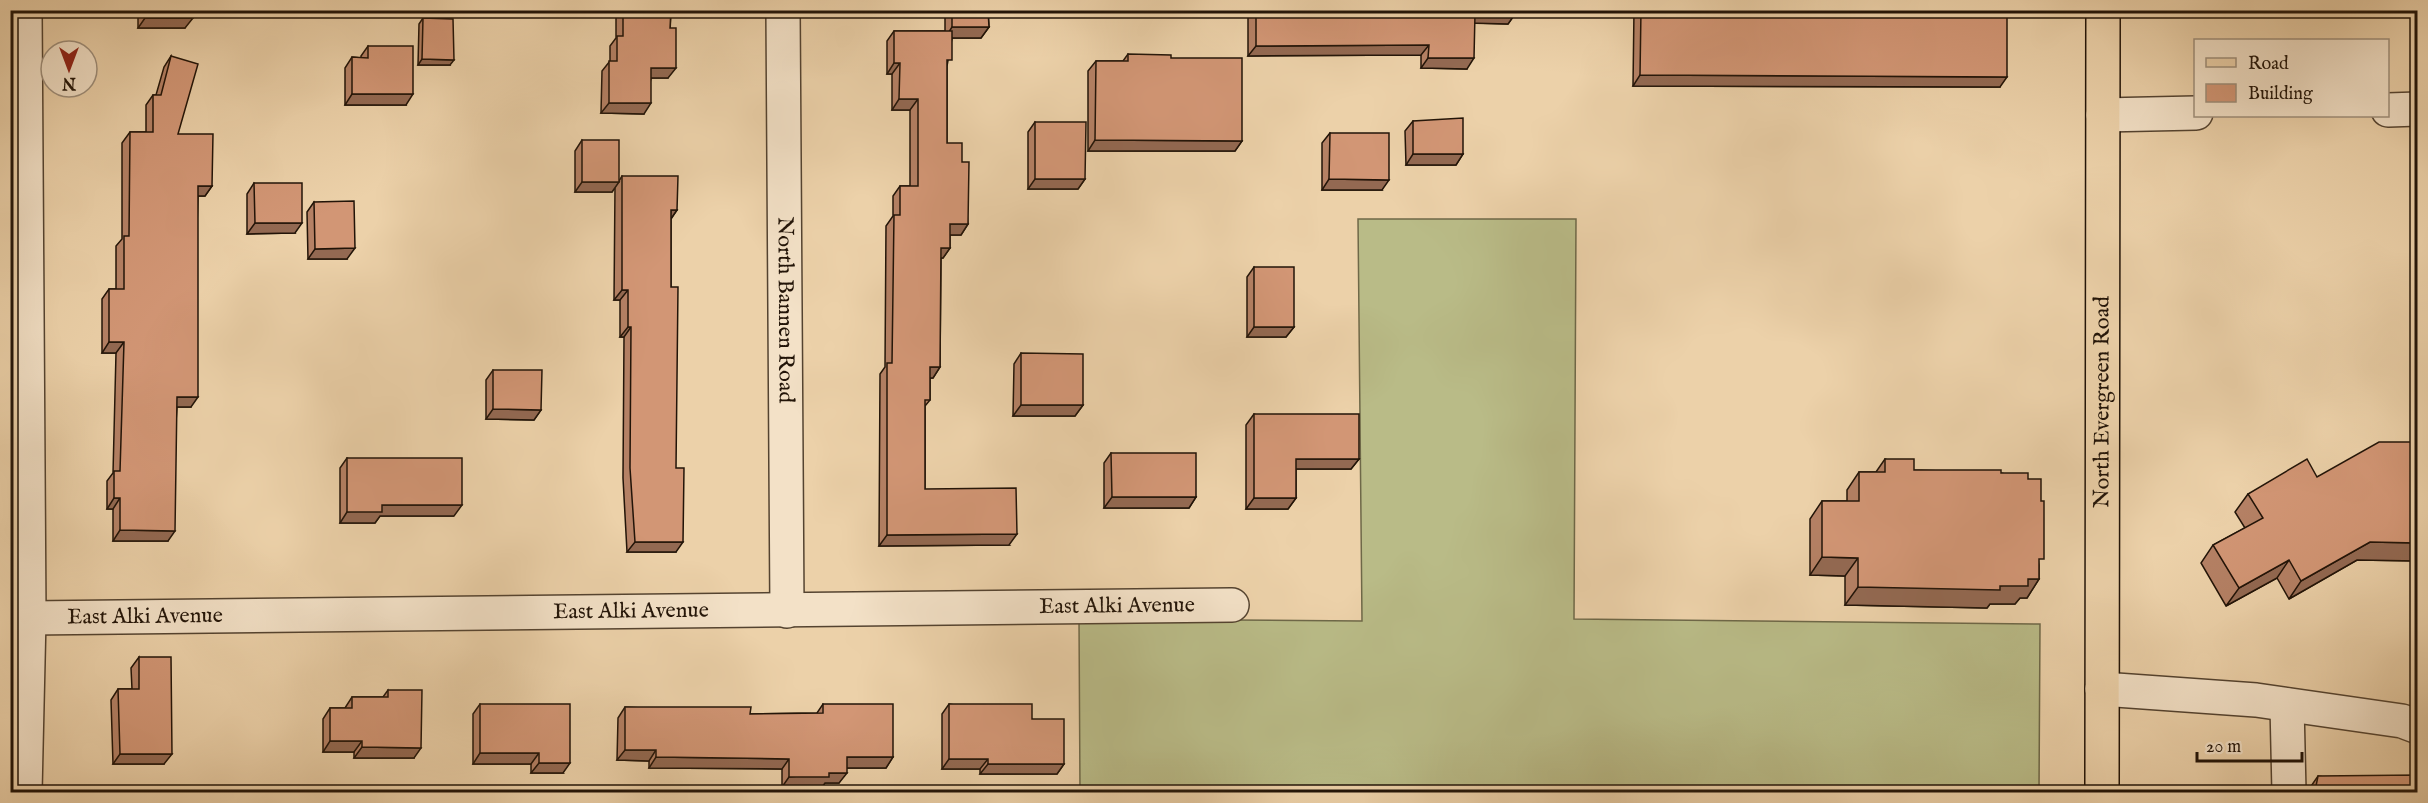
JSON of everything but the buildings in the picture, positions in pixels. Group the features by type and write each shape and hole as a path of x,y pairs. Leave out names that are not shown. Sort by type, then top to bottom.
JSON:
{"main road":[{"name":"North Evergreen Road","path":"2102,792 2103,10"}],"street":[{"path":"25,10 29,618 25,792"},
{"name":"North Bannen Road","path":"783,10 787,611"},
{"path":"2389,110 2418,110"},
{"path":"2103,115 2194,113"},
{"name":"East Alki Avenue","path":"29,618 1232,605"},
{"path":"2102,689 2287,705 2402,721 2418,726"},
{"path":"2287,705 2289,792"}],"green space":[{"path":"1358,219 1576,219 1574,619 2040,624 2039,792 1080,792 1079,619 1362,621"}]}
